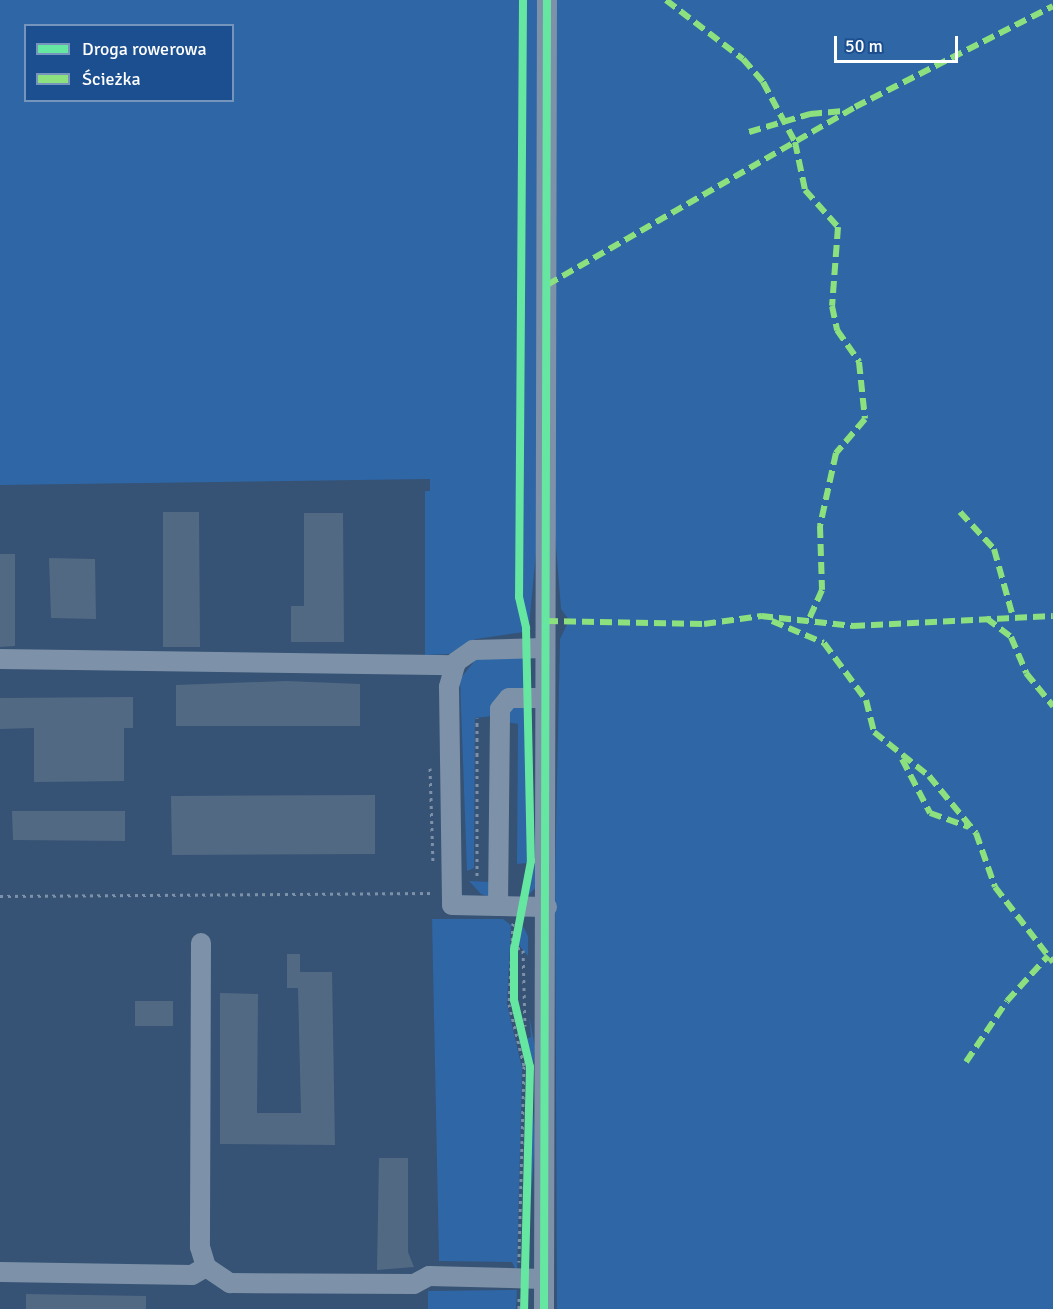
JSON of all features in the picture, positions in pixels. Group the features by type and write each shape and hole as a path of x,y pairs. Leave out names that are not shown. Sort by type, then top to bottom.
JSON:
{"street":[{"path":"544,1309 547,907 545,698 547,0"},
{"path":"0,659 455,664 480,648 546,648"},
{"path":"455,664 449,687 452,904 509,910 547,907"},
{"path":"509,910 500,709 509,698 545,698"},
{"path":"201,943 200,1246 206,1267 230,1283 544,1279"},
{"path":"0,1272 192,1275 206,1267"}],"path":[{"path":"477,718 477,876"},
{"path":"430,763 434,869"},
{"path":"0,896 431,893 437,886"},
{"path":"509,910 513,925 512,946"},
{"path":"509,910 514,1007 530,1067 519,1309"},
{"path":"520,1280 524,1309"}],"shaded area":[{"path":"0,0 519,0 517,598 524,632 476,639 449,654 425,655 425,491 430,491 430,479 0,485"},
{"path":"526,0 539,0 537,543 529,626 523,603"},
{"path":"554,0 1053,0 1053,1309 557,1309 555,875 560,639 569,620 561,609 554,522"},
{"path":"524,657 524,691 500,693 492,716 475,718 474,868 467,871 460,679 477,658"},
{"path":"524,705 528,863 517,864 518,724 507,722 508,708"},
{"path":"530,708 536,887 527,897 533,864"},
{"path":"469,881 492,882 490,897 481,894"},
{"path":"432,919 503,919 511,925 507,1004 522,1068 517,1273 512,1262 439,1261"},
{"path":"523,926 528,936 528,956 518,944"},
{"path":"529,1015 535,1047 532,1076 526,1039 531,1037"},
{"path":"532,1097 535,1141 526,1269 531,1147"},
{"path":"517,1290 516,1309 428,1309 428,1291"}],"building":[{"path":"163,512 199,512 200,647 163,647"},
{"path":"304,513 343,513 344,642 291,642 291,606 304,606"},
{"path":"0,554 15,554 15,646 0,647"},
{"path":"49,558 95,559 96,619 51,618"},
{"path":"286,681 360,684 360,726 176,726 176,685"},
{"path":"133,697 133,728 124,728 124,781 34,782 34,728 0,729 0,698"},
{"path":"375,795 375,854 172,855 171,796"},
{"path":"12,811 125,811 125,841 13,840"},
{"path":"287,954 300,954 300,972 332,972 335,1145 220,1144 220,993 258,994 257,1113 301,1113 298,988 287,988"},
{"path":"135,1001 173,1001 173,1026 135,1026"},
{"path":"379,1158 408,1158 408,1252 414,1267 377,1270"},
{"path":"26,1294 146,1296 146,1309 26,1309"}],"marked path":[{"path":"666,0 743,59 763,82 795,142 805,190 838,227 832,306 837,330 859,362 865,419 836,453 820,526 822,590 808,621"},
{"path":"547,285 855,107 1053,6"},
{"path":"749,132 810,114 846,111"},
{"path":"960,512 994,549 1013,617"},
{"path":"546,621 704,624 761,616 853,626 1053,616"},
{"path":"986,618 1011,637 1026,673 1053,706"},
{"path":"772,621 824,643 866,700 874,732 929,776 976,833 995,887 1053,962"},
{"path":"902,759 930,813 969,827"},
{"path":"966,1062 1007,1001 1048,956"}],"cycle path":[{"path":"523,0 519,597 526,628 531,861 514,950 514,1000 530,1067 524,1309"},
{"path":"544,1309 547,0"}]}
